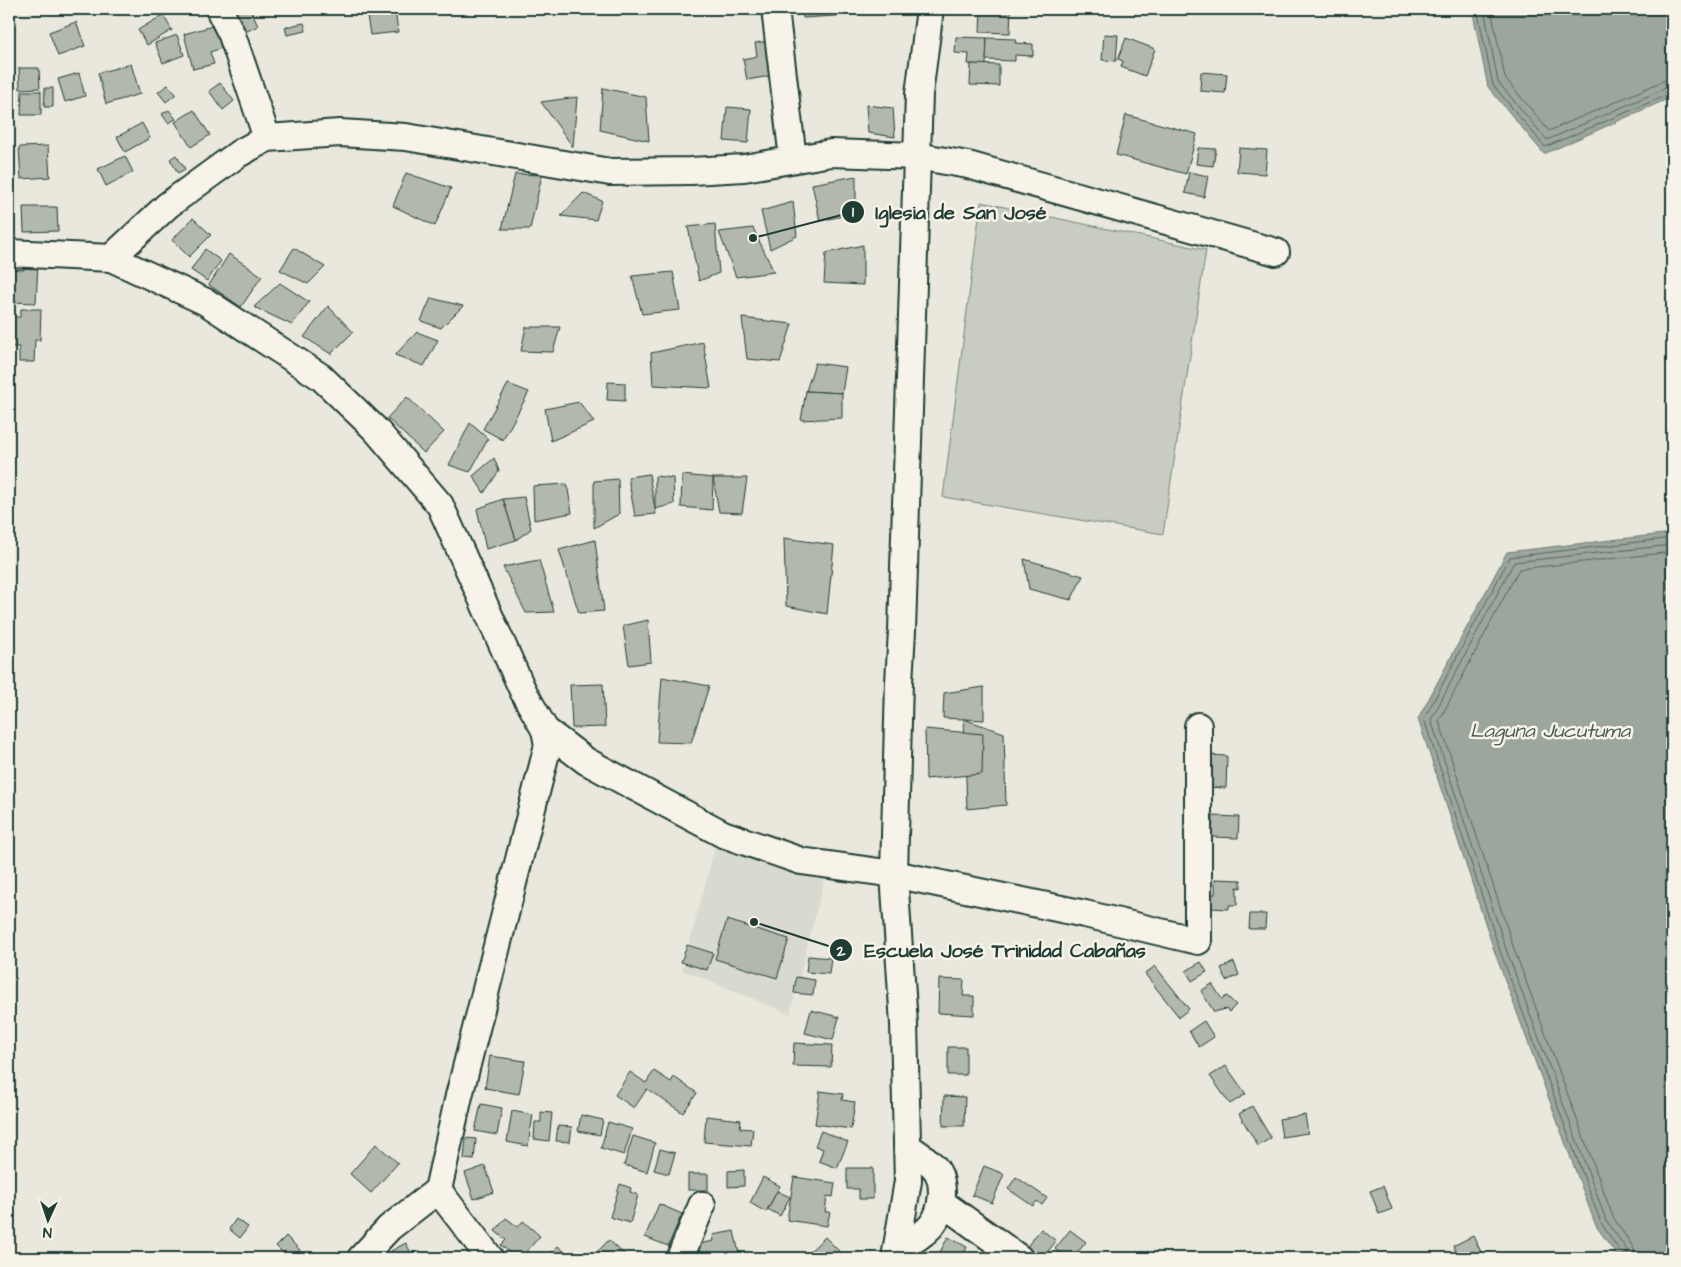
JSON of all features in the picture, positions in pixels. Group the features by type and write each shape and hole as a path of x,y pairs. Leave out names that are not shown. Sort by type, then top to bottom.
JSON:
{"street":[{"path":"219,9 232,35 267,138"},
{"path":"775,9 793,159"},
{"path":"896,1254 908,1182 904,1024 894,874 898,682 902,631 919,94 930,9"},
{"path":"111,258 168,205 238,154 267,138 340,133 406,137 610,172 744,168 831,153 917,156 968,165 1276,252"},
{"path":"9,253 111,258 215,307 321,377 376,430 440,505 523,691 545,730 548,745 458,1096 438,1190 389,1228 361,1258"},
{"path":"545,730 586,761 723,834 801,861 894,874 1086,914 1198,941 1198,726"},
{"path":"896,1254 921,1236 938,1218 942,1202 942,1181 933,1165 907,1146"},
{"path":"438,1190 490,1258"},
{"path":"942,1202 1019,1258"},
{"path":"680,1258 702,1205"}],"shaded area":[{"path":"981,202 1206,250 1163,534 943,497"},
{"path":"717,840 826,874 790,1014 682,970"}],"water":[{"path":"1472,9 1672,9 1672,97 1544,154 1488,87"},
{"name":"Laguna Jucutuma","path":"1672,533 1672,1258 1619,1258 1596,1226 1495,953 1418,719 1507,552"}],"building":[{"path":"235,9 250,9 258,26 245,32"},
{"path":"366,9 395,9 398,32 370,35"},
{"path":"802,9 850,9 850,15 803,18"},
{"path":"981,9 1011,9 1010,33 980,32"},
{"path":"1237,9 1266,9 1265,14 1237,12"},
{"path":"163,15 172,30 147,45 138,30"},
{"path":"76,22 85,46 58,56 49,32"},
{"path":"304,23 306,31 287,35 285,27"},
{"path":"216,25 222,48 210,52 214,64 193,69 184,34"},
{"path":"1104,34 1118,35 1116,61 1102,60"},
{"path":"177,35 184,55 163,63 155,43"},
{"path":"956,37 987,38 986,65 968,64 969,54 955,53"},
{"path":"987,38 1016,39 1015,43 1033,44 1033,56 1015,55 1015,61 986,60"},
{"path":"1126,38 1155,49 1145,76 1121,67 1123,61 1118,59"},
{"path":"769,41 776,75 747,80 743,59 757,56 755,43"},
{"path":"131,64 140,94 106,104 98,73"},
{"path":"971,64 999,65 999,86 970,85"},
{"path":"19,68 39,68 40,88 20,89"},
{"path":"1201,72 1227,74 1225,93 1200,91"},
{"path":"79,73 85,96 65,102 58,79"},
{"path":"220,83 234,101 223,110 209,91"},
{"path":"168,85 176,94 166,102 158,92"},
{"path":"45,88 53,88 53,107 44,107"},
{"path":"603,88 646,97 649,141 600,130"},
{"path":"22,91 41,91 41,115 21,115"},
{"path":"577,97 573,147 541,102"},
{"path":"866,105 893,108 895,137 868,133"},
{"path":"727,107 751,109 748,143 724,141"},
{"path":"169,110 176,119 168,123 162,114"},
{"path":"194,110 210,135 191,147 175,122"},
{"path":"1126,115 1197,134 1186,174 1116,155"},
{"path":"142,123 150,138 125,152 117,137"},
{"path":"48,146 50,177 21,179 19,147"},
{"path":"1198,148 1216,149 1213,166 1196,164"},
{"path":"1239,148 1267,150 1265,174 1237,172"},
{"path":"176,155 185,169 178,173 170,159"},
{"path":"125,156 133,172 106,186 98,169"},
{"path":"1189,172 1208,176 1204,197 1185,193"},
{"path":"406,173 451,188 435,226 393,206"},
{"path":"515,174 542,175 530,229 502,229"},
{"path":"856,176 856,213 820,221 812,184"},
{"path":"583,193 602,201 596,220 561,216"},
{"path":"793,202 797,236 770,249 761,211"},
{"path":"23,207 57,207 58,231 24,232"},
{"path":"193,218 211,235 189,257 172,240"},
{"path":"715,224 719,273 699,281 688,227"},
{"path":"753,228 774,272 736,277 719,232"},
{"path":"863,245 863,285 824,283 826,253"},
{"path":"294,248 325,267 308,284 280,270"},
{"path":"205,249 221,261 207,281 191,270"},
{"path":"229,254 262,276 241,307 209,285"},
{"path":"24,263 38,264 36,303 10,302 9,308 9,269 24,270"},
{"path":"673,272 680,310 642,314 632,276"},
{"path":"280,283 309,302 292,325 254,307"},
{"path":"431,298 463,306 441,328 421,321"},
{"path":"328,306 353,332 331,354 304,337"},
{"path":"21,309 41,309 40,340 35,340 34,362 19,362 19,347 9,347 9,317 20,317"},
{"path":"742,318 792,324 780,362 747,359"},
{"path":"526,327 560,327 553,352 521,351"},
{"path":"417,332 438,340 424,366 395,355"},
{"path":"703,342 711,388 653,385 651,353"},
{"path":"815,363 846,367 842,393 806,391"},
{"path":"608,382 625,383 625,401 607,400"},
{"path":"508,384 529,392 503,440 483,429"},
{"path":"806,391 842,393 842,418 801,420"},
{"path":"407,397 444,432 424,453 387,418"},
{"path":"579,402 594,422 551,441 545,409"},
{"path":"470,423 488,439 470,472 449,465"},
{"path":"494,458 499,471 484,493 473,476"},
{"path":"649,474 656,514 635,516 628,477"},
{"path":"682,475 713,478 712,510 681,507"},
{"path":"655,476 673,478 674,504 655,509"},
{"path":"713,478 747,478 742,513 719,512"},
{"path":"618,479 619,514 594,528 594,481"},
{"path":"567,484 572,513 534,520 533,486"},
{"path":"524,497 531,529 516,540 503,499"},
{"path":"503,499 516,540 486,549 477,509"},
{"path":"784,538 834,545 827,614 786,606"},
{"path":"595,540 604,611 579,613 559,550"},
{"path":"1024,559 1083,576 1071,600 1029,589"},
{"path":"539,560 554,612 526,613 503,567"},
{"path":"648,620 651,662 629,665 623,626"},
{"path":"662,677 709,686 691,743 657,742"},
{"path":"603,684 605,727 572,728 570,685"},
{"path":"984,687 984,720 943,718 944,693"},
{"path":"964,719 1004,733 1006,805 967,809"},
{"path":"925,729 983,734 982,774 926,779"},
{"path":"1207,755 1227,756 1226,788 1206,787"},
{"path":"1213,816 1239,817 1238,838 1212,837"},
{"path":"1215,879 1241,880 1241,888 1237,887 1237,905 1229,905 1229,909 1209,908 1210,894 1215,894"},
{"path":"1250,914 1266,914 1265,929 1249,929"},
{"path":"727,920 789,939 777,978 715,959"},
{"path":"687,945 713,953 707,970 681,962"},
{"path":"808,956 831,958 829,974 806,972"},
{"path":"1201,962 1207,972 1192,981 1186,971"},
{"path":"1234,962 1239,975 1226,981 1221,968"},
{"path":"1155,966 1189,1009 1179,1017 1145,974"},
{"path":"796,977 815,980 813,995 794,993"},
{"path":"939,979 964,980 963,996 974,996 974,1015 938,1013"},
{"path":"1212,984 1222,999 1227,996 1236,1005 1229,1012 1226,1009 1214,1012 1201,991"},
{"path":"811,1010 839,1017 833,1040 805,1033"},
{"path":"1204,1021 1214,1037 1199,1047 1189,1031"},
{"path":"794,1043 832,1045 831,1067 793,1066"},
{"path":"948,1047 966,1047 966,1075 948,1075"},
{"path":"490,1056 525,1061 519,1094 485,1088"},
{"path":"1226,1066 1246,1094 1230,1104 1210,1076"},
{"path":"654,1071 671,1082 674,1077 697,1093 683,1113 647,1089 634,1108 615,1095 630,1072 646,1083"},
{"path":"820,1091 843,1094 842,1100 855,1102 851,1129 815,1124"},
{"path":"944,1096 965,1097 964,1126 943,1126"},
{"path":"481,1104 502,1108 497,1135 475,1131"},
{"path":"1252,1106 1271,1138 1258,1146 1239,1114"},
{"path":"512,1111 533,1115 528,1146 507,1142"},
{"path":"541,1112 552,1113 549,1141 534,1139 535,1122 541,1122"},
{"path":"581,1115 603,1120 600,1135 578,1131"},
{"path":"1305,1115 1308,1133 1282,1137 1279,1119"},
{"path":"706,1116 741,1120 740,1128 753,1129 751,1146 704,1142"},
{"path":"608,1122 632,1129 624,1155 601,1148"},
{"path":"558,1126 572,1127 570,1142 556,1141"},
{"path":"821,1131 848,1142 837,1168 819,1161 823,1149 815,1146"},
{"path":"633,1136 655,1143 647,1172 624,1165"},
{"path":"466,1138 476,1139 474,1160 464,1159"},
{"path":"376,1144 398,1163 371,1193 350,1174"},
{"path":"660,1149 675,1153 669,1174 654,1170"},
{"path":"485,1166 494,1192 474,1199 465,1173"},
{"path":"984,1166 1004,1174 992,1203 972,1195"},
{"path":"847,1168 873,1168 873,1199 859,1199 859,1189 847,1189"},
{"path":"744,1170 744,1186 728,1187 728,1171"},
{"path":"688,1174 708,1174 708,1190 688,1190"},
{"path":"763,1177 780,1186 766,1212 750,1203"},
{"path":"794,1177 835,1183 833,1197 827,1196 825,1212 830,1212 827,1226 787,1220"},
{"path":"1016,1177 1047,1198 1042,1205 1037,1201 1033,1206 1008,1189"},
{"path":"620,1184 631,1188 630,1192 638,1195 630,1223 610,1217"},
{"path":"1383,1186 1392,1209 1379,1214 1370,1191"},
{"path":"777,1191 790,1197 780,1216 768,1209"},
{"path":"659,1204 682,1214 668,1246 645,1237"},
{"path":"506,1218 518,1227 523,1221 540,1236 521,1258 516,1258 501,1245 506,1240 495,1231"},
{"path":"236,1219 248,1227 240,1238 229,1229"},
{"path":"1041,1229 1056,1241 1043,1258 1037,1258 1025,1249"},
{"path":"1070,1230 1086,1242 1073,1258 1066,1258 1055,1249"},
{"path":"734,1231 740,1258 701,1258 698,1244 714,1241 713,1235"},
{"path":"286,1236 300,1250 291,1258 288,1258 276,1246"},
{"path":"1473,1236 1484,1258 1459,1258 1453,1246"},
{"path":"825,1237 846,1258 803,1258"},
{"path":"948,1237 967,1247 962,1258 937,1258"},
{"path":"609,1240 628,1258 591,1258"},
{"path":"406,1243 410,1251 395,1258 391,1251"},
{"path":"558,1246 566,1253 560,1258 546,1258"}],"place":[{"name":"Iglesia de San José","path":"753,238"},
{"name":"Escuela José Trinidad Cabañas","path":"754,922"}]}
